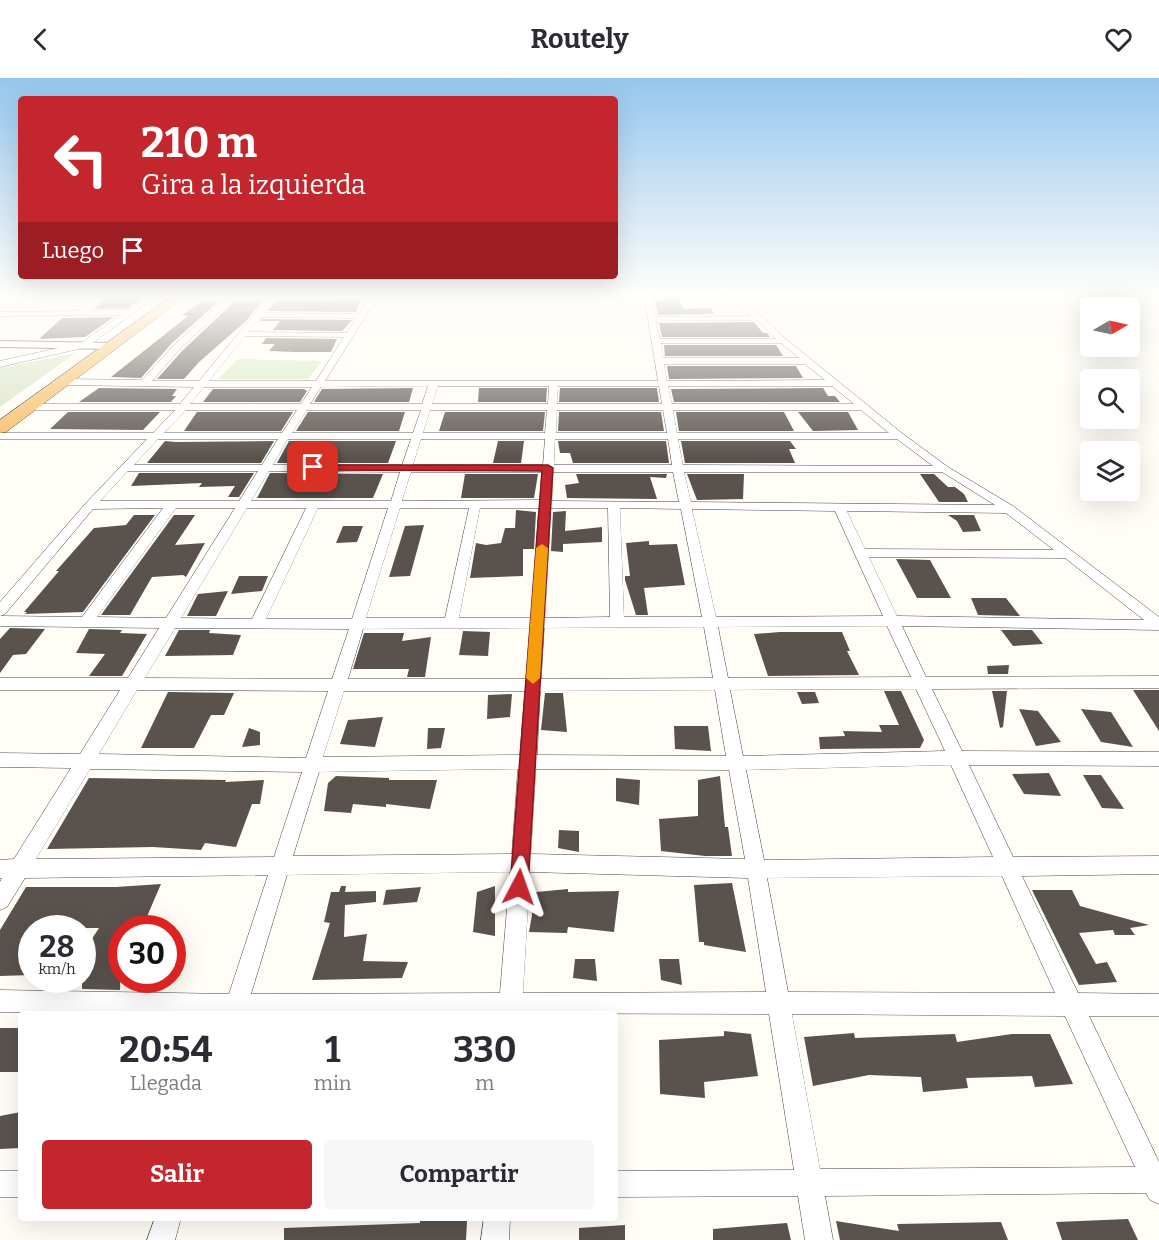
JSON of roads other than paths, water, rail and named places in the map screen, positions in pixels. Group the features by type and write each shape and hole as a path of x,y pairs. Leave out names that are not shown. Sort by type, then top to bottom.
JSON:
{"highway":[{"path":"0,429 109,349"}],"street":[{"path":"0,364 65,349"},
{"path":"145,382 175,349"},
{"path":"0,610 90,505 182,408 228,349"},
{"path":"0,900 87,762 285,436 341,349"},
{"path":"658,349 678,468 737,763 819,1240"},
{"path":"793,349 899,436 944,469 1010,509 1159,624"},
{"path":"659,361 808,361"},
{"path":"64,382 200,384 320,382 834,383"},
{"path":"234,1009 434,383"},
{"path":"511,1009 554,383"},
{"path":"29,407 865,407"},
{"path":"0,436 899,436"},
{"path":"124,468 944,469"},
{"path":"257,624 314,504"},
{"path":"90,505 545,504 1010,509"},
{"path":"87,621 172,505"},
{"path":"451,623 475,505"},
{"path":"614,506 617,622"},
{"path":"618,1184 1158,1184 839,507"},
{"path":"861,553 1067,554"},
{"path":"0,621 257,624 893,621 1159,624"},
{"path":"0,684 533,685 1159,682"},
{"path":"0,760 312,765 528,762 737,763 957,758 1159,759"},
{"path":"0,869 280,864 521,863 756,869 1159,864"},
{"path":"0,1001 234,1009 511,1009 778,1002 1159,1005"},
{"path":"0,1184 18,1184"},
{"path":"161,1240 167,1221"},
{"path":"495,1240 496,1221"}]}
